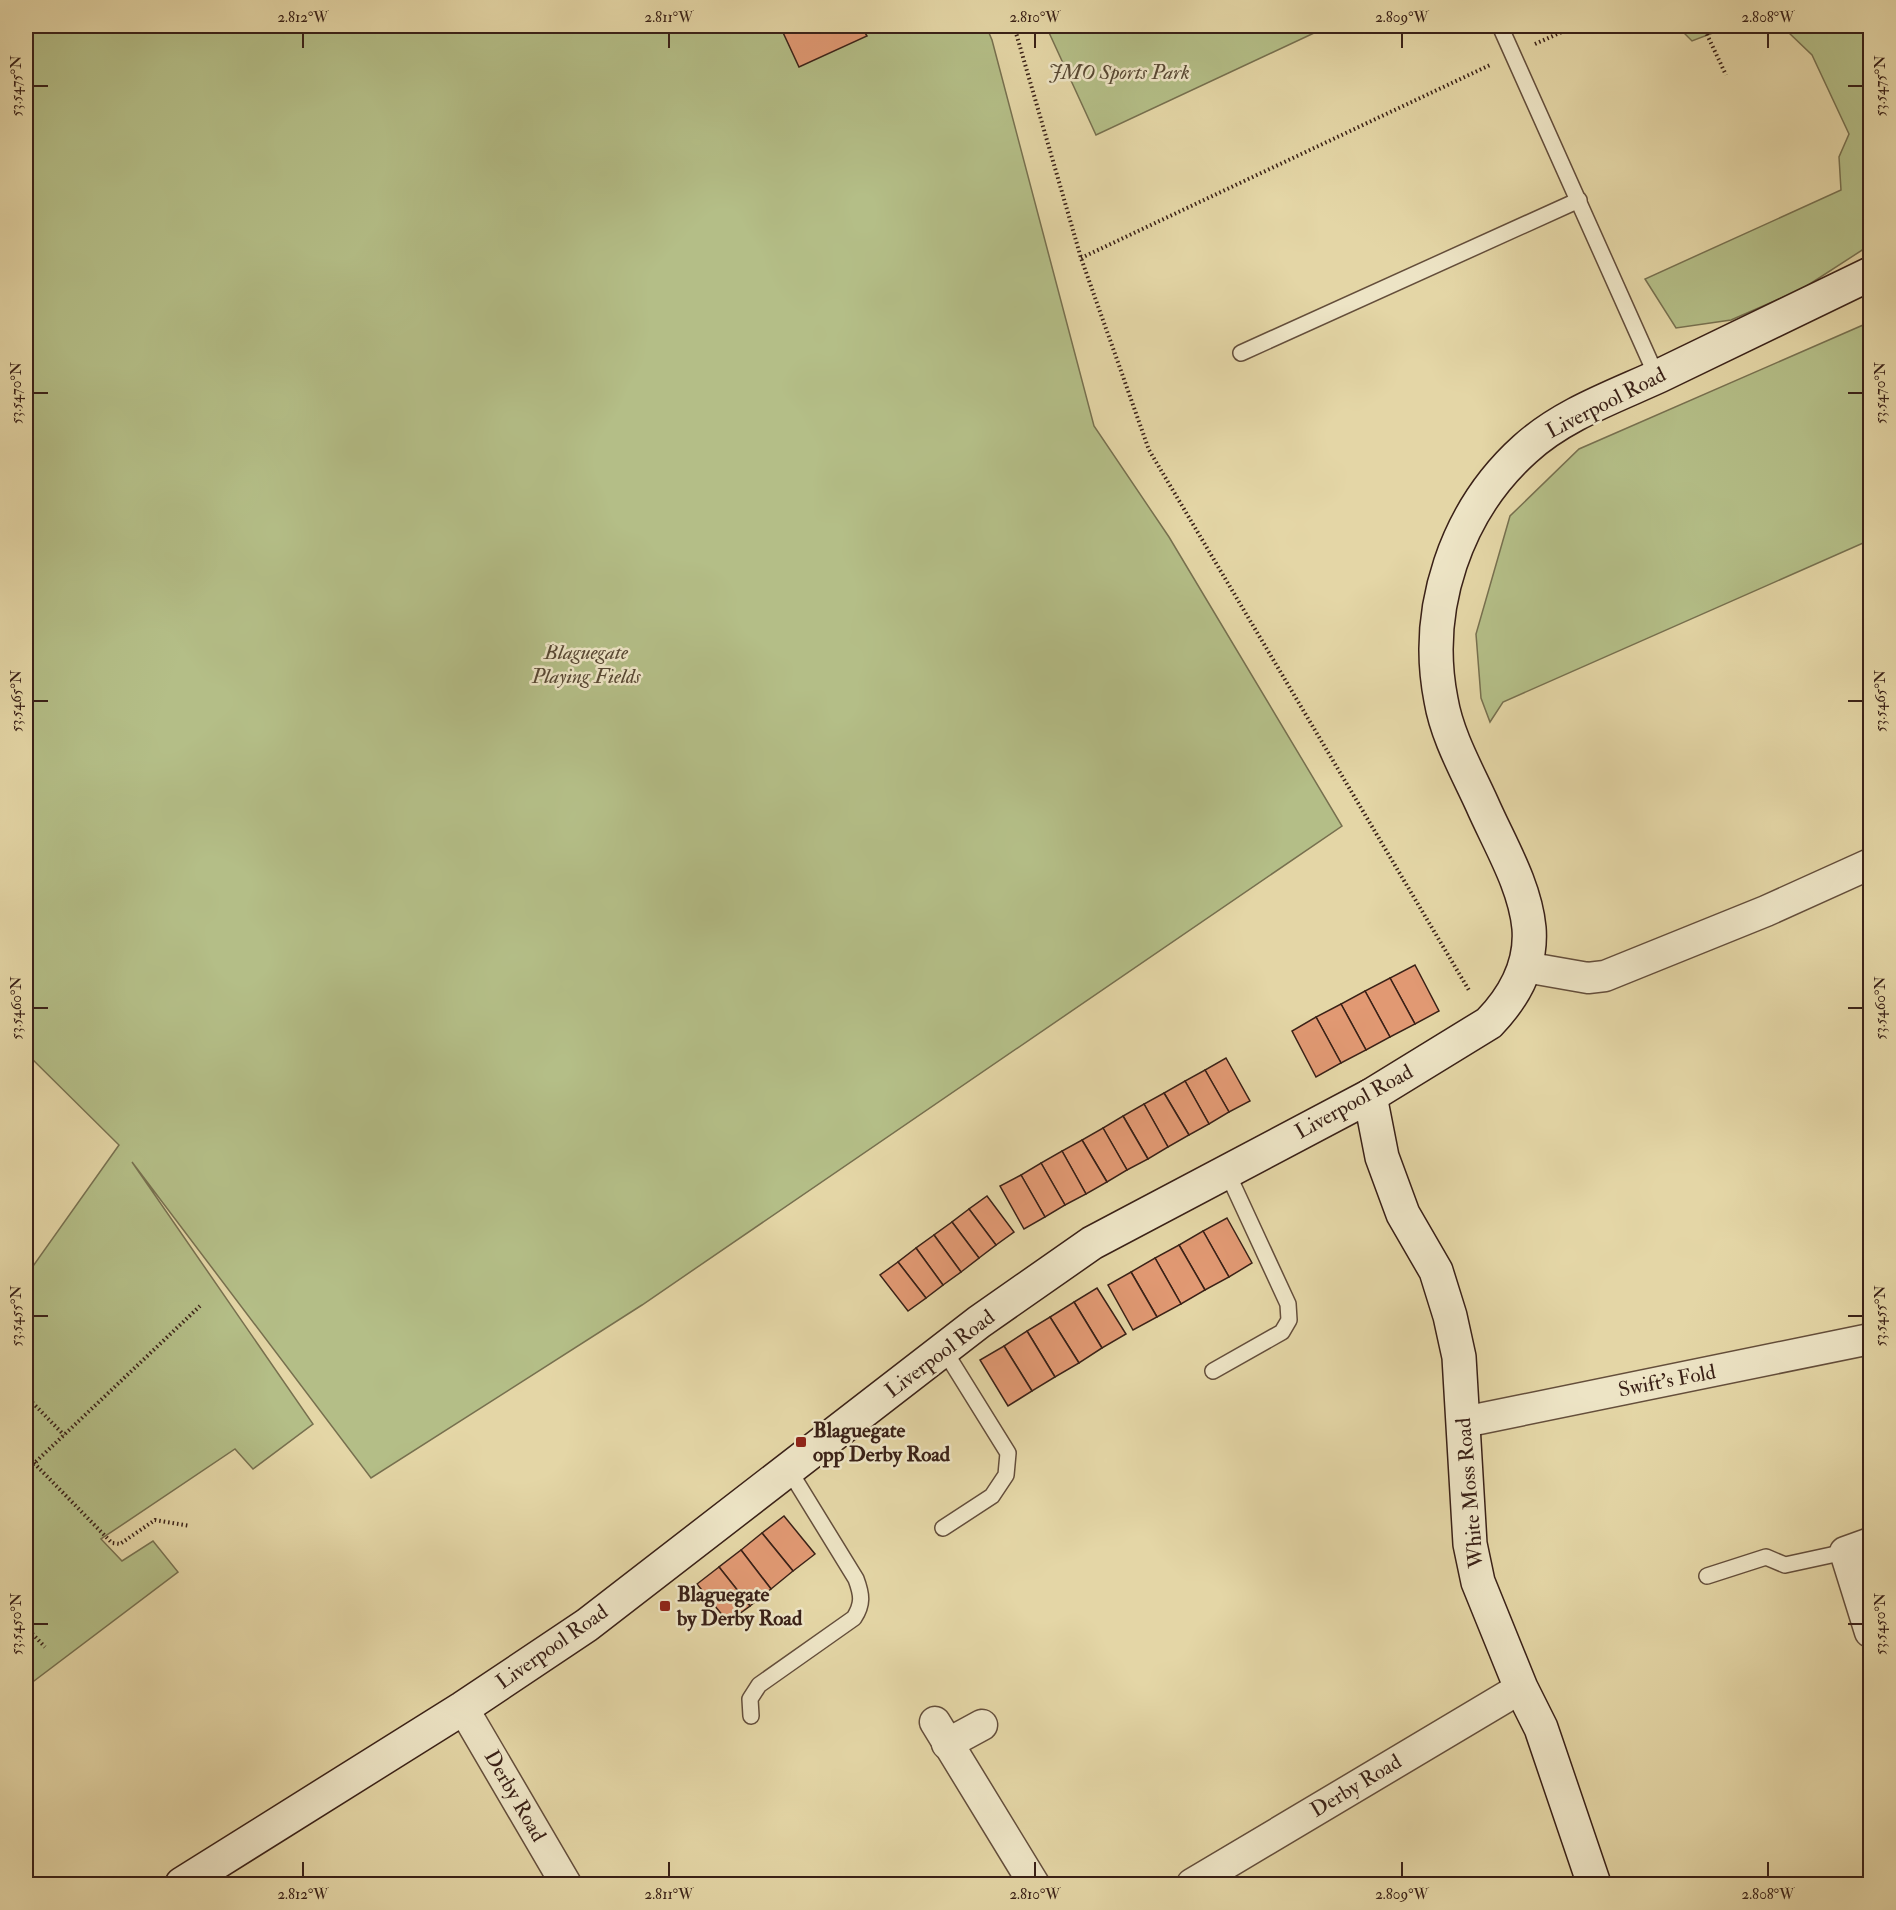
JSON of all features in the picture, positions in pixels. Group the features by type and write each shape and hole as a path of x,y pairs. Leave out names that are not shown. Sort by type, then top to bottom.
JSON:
{"main road":[{"name":"Liverpool Road","path":"182,1884 463,1708 587,1625 944,1350 1092,1244 1370,1096 1489,1023 1504,1008 1525,967 1529,928 1518,886 1451,735 1441,701 1437,639 1443,587 1463,531 1492,484 1525,449 1568,419 1870,274"},
{"name":"White Moss Road","path":"1370,1096 1385,1165 1403,1214 1436,1271 1450,1316 1459,1357 1469,1534 1478,1582 1521,1688 1541,1728 1594,1884"}],"street":[{"path":"1525,967 1588,978 1605,976 1766,911 1870,864"},
{"name":"Swift's Fold","path":"1464,1422 1870,1339"},
{"path":"1858,1548 1870,1632"},
{"name":"Derby Road","path":"1192,1884 1521,1688"},
{"name":"Derby Road","path":"463,1708 566,1884"},
{"path":"982,1725 941,1733 1034,1884"}],"lane":[{"path":"1500,26 1657,377"},
{"path":"1241,353 1579,200"},
{"path":"1213,1371 1282,1332 1289,1320 1288,1304 1227,1172"},
{"path":"944,1350 1008,1453 1006,1475 992,1496 944,1528"},
{"path":"751,1716 750,1699 759,1685 854,1618 861,1608 861,1593 856,1579 789,1470"},
{"path":"1707,1576 1766,1557 1785,1565 1858,1548"}],"path":[{"path":"1014,26 1081,258 1149,450 1489,1023"},
{"path":"1081,258 1575,26"},
{"path":"1703,26 1726,75"},
{"path":"26,1472 200,1306"},
{"path":"26,1396 64,1435"},
{"path":"34,1463 112,1543 120,1544 155,1520 190,1526"},
{"path":"26,1627 45,1647"}],"green space":[{"name":"Blaguegate Playing Fields","path":"26,26 986,26 992,40 1094,426 1169,537 1342,826 642,1305 371,1478 132,1162 313,1424 253,1469 235,1449 101,1539 122,1561 153,1541 178,1572 26,1687 26,1276 119,1145 26,1053"},
{"name":"JMO Sports Park","path":"1046,26 1329,26 1096,135"},
{"path":"1677,26 1731,26 1692,41"},
{"path":"1738,26 1870,26 1870,245 1802,289 1731,320 1676,328 1645,279 1841,190 1839,157 1849,134 1812,55 1788,32"},
{"path":"1870,322 1870,540 1503,702 1490,722 1481,698 1476,634 1510,516 1579,449"}],"building":[{"path":"780,26 861,26 867,36 799,67"},
{"path":"1415,965 1439,1011 1415,1024 1390,978"},
{"path":"1390,978 1415,1024 1390,1037 1365,991"},
{"path":"1365,991 1390,1037 1366,1050 1341,1004"},
{"path":"1341,1004 1366,1050 1341,1063 1316,1017"},
{"path":"1316,1017 1341,1063 1316,1077 1292,1031"},
{"path":"1226,1058 1250,1101 1229,1112 1205,1070"},
{"path":"1205,1070 1229,1112 1209,1124 1185,1081"},
{"path":"1185,1081 1209,1124 1189,1135 1164,1093"},
{"path":"1164,1093 1189,1135 1168,1147 1144,1104"},
{"path":"1144,1104 1168,1147 1148,1159 1123,1116"},
{"path":"1123,1116 1148,1159 1127,1170 1103,1128"},
{"path":"1103,1128 1127,1170 1107,1182 1082,1140"},
{"path":"1082,1140 1107,1182 1086,1194 1062,1151"},
{"path":"1062,1151 1086,1194 1065,1205 1041,1163"},
{"path":"1041,1163 1065,1205 1045,1217 1021,1175"},
{"path":"1021,1175 1045,1217 1024,1229 1000,1186"},
{"path":"987,1196 1014,1232 996,1245 969,1209"},
{"path":"969,1209 996,1245 979,1258 952,1222"},
{"path":"1227,1218 1252,1263 1229,1277 1203,1231"},
{"path":"952,1222 979,1258 961,1272 934,1235"},
{"path":"1203,1231 1229,1277 1205,1290 1179,1245"},
{"path":"934,1235 961,1272 943,1285 916,1248"},
{"path":"1179,1245 1205,1290 1181,1304 1155,1258"},
{"path":"916,1248 943,1285 926,1298 898,1262"},
{"path":"1155,1258 1181,1304 1157,1317 1131,1272"},
{"path":"898,1262 926,1298 908,1311 880,1275"},
{"path":"1131,1272 1157,1317 1133,1330 1108,1285"},
{"path":"1097,1288 1126,1334 1102,1348 1074,1302"},
{"path":"1074,1302 1102,1348 1079,1363 1050,1317"},
{"path":"1050,1317 1079,1363 1055,1377 1027,1331"},
{"path":"1027,1331 1055,1377 1032,1391 1004,1346"},
{"path":"1004,1346 1032,1391 1008,1406 980,1360"},
{"path":"784,1516 815,1554 793,1571 762,1533"},
{"path":"762,1533 793,1571 771,1589 741,1550"},
{"path":"741,1550 771,1589 750,1606 719,1567"},
{"path":"719,1567 750,1606 728,1622 697,1584"}],"place":[{"name":"Blaguegate opp Derby Road","path":"801,1442"},
{"name":"Blaguegate by Derby Road","path":"665,1606"}]}
